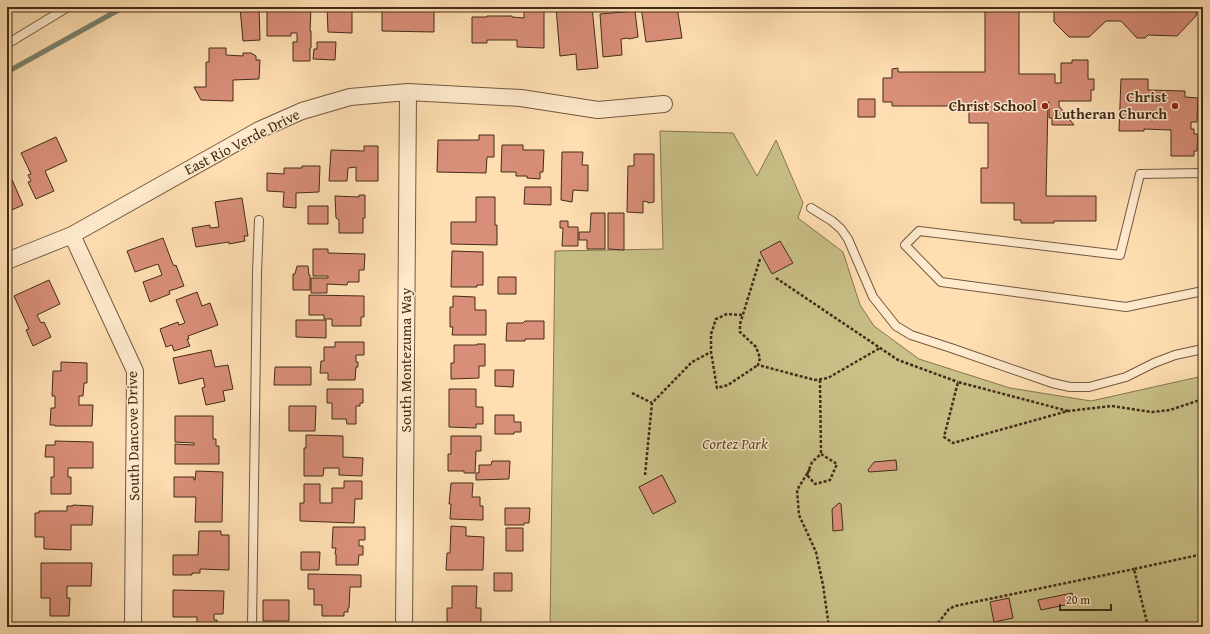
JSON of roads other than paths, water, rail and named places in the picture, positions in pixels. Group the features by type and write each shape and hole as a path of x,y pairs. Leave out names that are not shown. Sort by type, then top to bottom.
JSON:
{"street":[{"name":"East Rio Verde Drive","path":"7,262 72,235 259,130 302,111 350,97 408,92 521,98 598,110 664,104"},
{"name":"South Montezuma Way","path":"404,627 408,92"},
{"name":"South Dancove Drive","path":"72,235 135,371 133,627"}],"lane":[{"path":"7,44 68,7"},
{"path":"1203,173 1140,174 1120,255 919,231 905,244 941,282 1126,307 1203,291"},
{"path":"810,208 832,221 841,229 848,239 873,297 896,326 911,336 951,348 1052,383 1070,387 1089,387 1126,377 1175,355 1203,349"},
{"path":"252,627 256,273 259,220"}],"waterway":[{"path":"7,72 124,7"}],"place":[{"name":"Christ School","path":"1045,106"},
{"name":"Christ Lutheran Church","path":"1175,106"}],"park label":[{"name":"Cortez Park","path":"735,444"}]}
